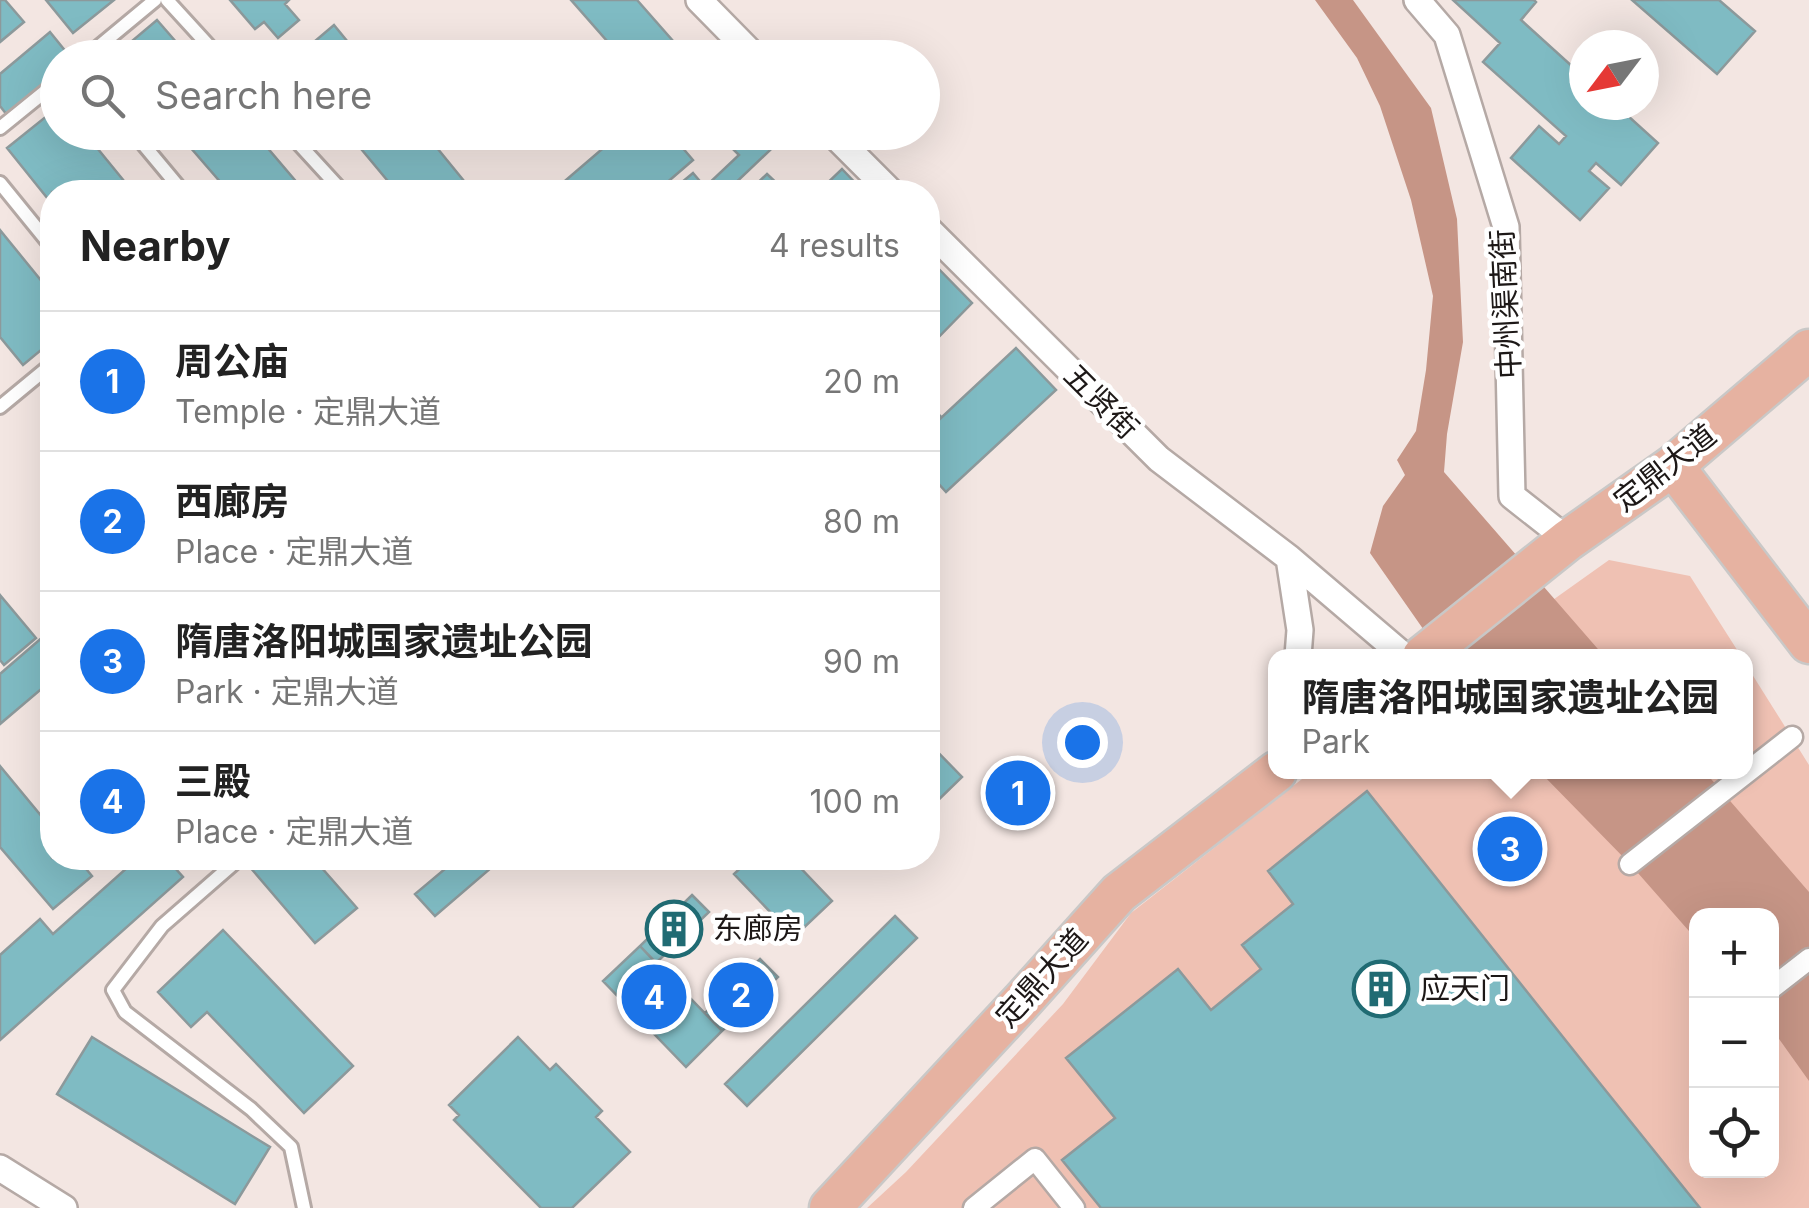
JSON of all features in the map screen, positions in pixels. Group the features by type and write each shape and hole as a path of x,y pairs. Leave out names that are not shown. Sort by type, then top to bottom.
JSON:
{"main road":[{"name":"定鼎大道","path":"1426,649 1672,466 1809,350"},
{"path":"1672,466 1809,643"},
{"name":"定鼎大道","path":"830,1208 1119,892 1268,778"}],"street":[{"path":"699,0 738,40"},
{"name":"中州渠南街","path":"1417,0 1447,36 1506,227 1512,496 1568,540"},
{"path":"849,150 879,180"},
{"name":"五贤街","path":"940,241 1159,459 1410,649"},
{"path":"1289,558 1300,630 1299,649"},
{"path":"1753,769 1792,738"},
{"path":"1630,864 1740,779"},
{"path":"1779,983 1809,959"},
{"path":"974,1208 1035,1159 1074,1208"},
{"path":"0,1168 64,1208"}],"lane":[{"path":"107,40 155,0"},
{"path":"167,0 204,40"},
{"path":"0,128 40,95"},
{"path":"148,150 172,180"},
{"path":"304,150 331,180"},
{"path":"0,183 40,232"},
{"path":"0,407 40,374"},
{"path":"226,870 162,926 113,990 125,1012 251,1109 291,1147 304,1208"}],"shaded area":[{"path":"1315,0 1353,0 1431,108 1457,219 1463,342 1444,472 1598,649 1437,649 1370,553 1383,506 1405,475 1397,460 1416,431 1433,296 1411,200 1380,106 1357,58"},
{"path":"1609,560 1690,576 1737,649 1484,649"},
{"path":"1753,676 1809,765 1809,1208 867,1208 906,1172 1063,1004 1131,913 1302,779 1753,779"},
{"path":"1547,779 1711,779 1809,892 1809,1081 1779,1039 1779,908 1689,908 1689,931"}],"building":[{"path":"0,0 5,0 24,22 0,42"},
{"path":"46,0 114,0 73,33"},
{"path":"230,0 289,0 285,4 299,20 278,38 264,22 255,29"},
{"path":"571,0 637,0 672,40 606,40"},
{"path":"1453,0 1534,0 1521,20 1569,63 1569,120 1633,120 1658,143 1621,185 1596,163 1589,171 1609,188 1580,220 1511,158 1539,126 1559,144 1566,136 1483,62 1500,43"},
{"path":"1632,0 1719,0 1755,31 1717,74"},
{"path":"157,20 174,40 133,40"},
{"path":"334,25 346,40 316,40"},
{"path":"50,32 56,40 40,40"},
{"path":"40,40 40,87 7,115 0,106 0,74"},
{"path":"40,121 40,150 99,150 123,180 40,180 40,189 7,148"},
{"path":"193,150 269,150 295,180 219,180"},
{"path":"362,150 439,150 463,180 387,180"},
{"path":"601,150 684,150 693,160 670,180 566,180"},
{"path":"734,150 770,150 739,180 712,180 739,155"},
{"path":"842,169 853,180 831,180"},
{"path":"0,230 40,279 40,351 23,365 0,337"},
{"path":"940,270 972,303 940,336"},
{"path":"1016,348 1056,390 946,492 940,485 940,419"},
{"path":"0,595 36,638 4,665 0,660"},
{"path":"40,639 40,690 0,724 0,674"},
{"path":"940,754 962,777 940,798"},
{"path":"0,766 40,814 40,870 87,870 92,876 53,909 0,847"},
{"name":"应天门","path":"1367,791 1700,1208 1101,1208 1062,1160 1115,1118 1066,1058 1178,969 1211,1010 1261,969 1242,945 1293,904 1268,871"},
{"path":"125,870 177,870 183,877 0,1040 0,955 40,919 53,934"},
{"path":"252,870 324,870 357,908 315,943"},
{"path":"444,870 489,870 435,916 415,894"},
{"path":"738,870 802,870 832,901 794,937 734,874"},
{"name":"东廊房","path":"692,895 709,912 656,963 640,946"},
{"path":"895,916 917,938 747,1106 725,1084"},
{"path":"223,930 353,1066 304,1113 207,1012 191,1027 158,992"},
{"path":"640,946 722,1031 686,1067 603,981"},
{"path":"760,959 778,977 722,1031 705,1013"},
{"path":"92,1037 270,1147 235,1204 57,1094"},
{"path":"518,1037 550,1070 556,1064 602,1111 596,1117 630,1152 572,1208 541,1208 454,1120 459,1115 449,1105"}],"place":[{"name":"周公庙","path":"1018,793"},
{"name":"隋唐洛阳城国家遗址公园","path":"1510,849"},
{"name":"东廊房","path":"674,929"},
{"name":"应天门","path":"1381,989"},
{"name":"西廊房","path":"741,995"},
{"name":"三殿","path":"654,997"}]}
